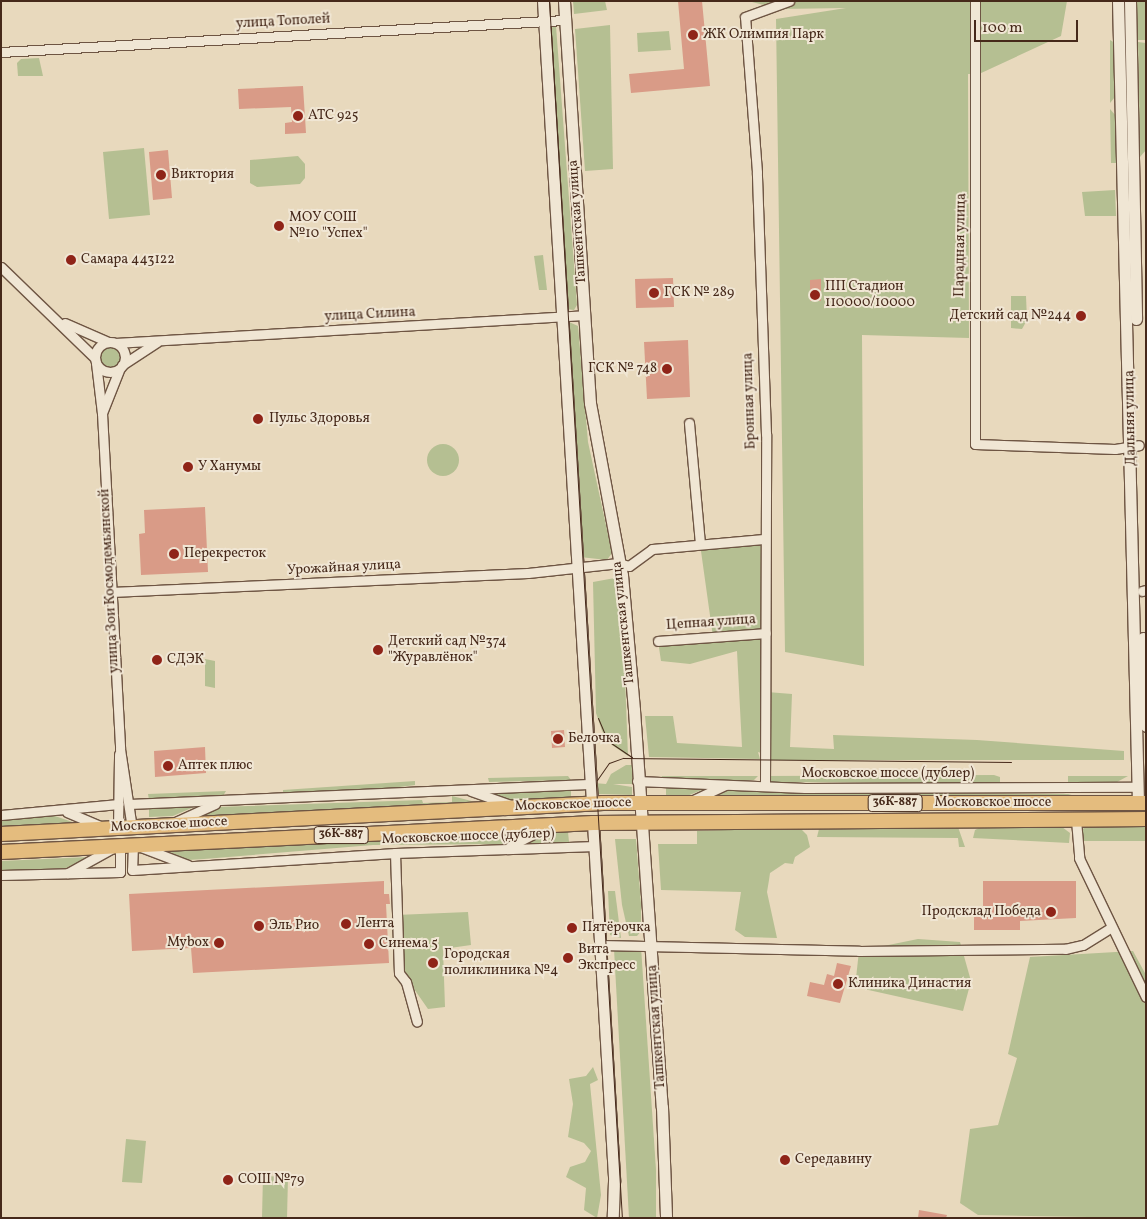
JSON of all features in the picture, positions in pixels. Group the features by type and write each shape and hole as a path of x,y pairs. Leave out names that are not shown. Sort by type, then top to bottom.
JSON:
{"main road":[{"name":"Ташкентская улица","path":"542,1 601,945 613,1218"},
{"name":"Ташкентская улица","path":"564,1 590,403 618,563 641,823 651,944 666,1218"},
{"name":"Дальняя улица","path":"1118,1 1135,445 1144,590 1146,726"},
{"name":"Дальняя улица","path":"1130,1 1138,787 1143,803 1144,819"},
{"name":"Московское шоссе","path":"1,834 592,803 1143,803"},
{"name":"Московское шоссе","path":"1,852 126,844 593,823 1144,819"},
{"name":"улица Зои Космодемьянской","path":"119,828 126,844"}],"street":[{"name":"Бронная улица","path":"765,786 766,633 764,539 766,434 759,235 745,17 789,1"},
{"name":"Парадная улица","path":"975,1 975,444 1115,449 1135,445"},
{"name":"улица Тополей","path":"1,52 565,20"},
{"path":"1,267 62,322 107,372 120,368 158,341"},
{"name":"улица Силина","path":"111,343 584,316"},
{"path":"62,322 111,343 124,354 120,368"},
{"path":"95,360 102,344 111,343"},
{"name":"улица Зои Космодемьянской","path":"95,360 102,413 120,749 128,804 119,828"},
{"name":"улица Зои Космодемьянской","path":"102,413 120,368"},
{"path":"689,423 700,544"},
{"path":"618,563 629,566 638,562 652,549 764,539"},
{"name":"Урожайная улица","path":"111,592 578,568 618,563"},
{"name":"Цепная улица","path":"658,640 766,633"},
{"name":"улица Зои Космодемьянской","path":"119,828 120,749"},
{"name":"Московское шоссе (дублер)","path":"637,781 765,786 1138,787"},
{"name":"Московское шоссе (дублер)","path":"128,804 590,784"},
{"path":"687,803 727,784"},
{"path":"1075,788 1102,803"},
{"name":"Московское шоссе (дублер)","path":"466,790 519,808"},
{"path":"167,826 220,801"},
{"path":"1,814 64,811 118,804"},
{"path":"64,811 119,828"},
{"path":"1076,820 1079,858 1110,928 1146,997"},
{"path":"507,848 549,826"},
{"path":"1,875 68,872 126,844 188,865"},
{"name":"улица Зои Космодемьянской","path":"126,844 132,870"},
{"name":"улица Зои Космодемьянской","path":"68,872 120,872 126,844"},
{"name":"Московское шоссе (дублер)","path":"132,870 395,853 595,846"},
{"path":"395,853 399,973 406,982 417,1022"},
{"path":"601,945 651,944 860,951 1065,950 1083,945 1110,928"}],"green space":[{"path":"573,1 605,1 607,10 574,14"},
{"path":"748,1 1067,1 1061,36 979,74 968,74 969,338 862,335 864,666 785,652 776,19 846,8 780,9"},
{"path":"1136,1 1146,1 1146,40 1136,40"},
{"path":"610,25 613,169 585,171 575,29"},
{"path":"556,26 577,305 574,310 566,309 548,29"},
{"path":"669,31 671,50 638,52 637,33"},
{"path":"1110,40 1115,43 1115,97 1110,103"},
{"path":"1138,42 1146,43 1146,150 1140,157"},
{"path":"39,58 43,76 18,76 17,63 21,59"},
{"path":"1110,109 1116,116 1116,163 1111,163"},
{"path":"144,148 150,215 109,219 103,152"},
{"path":"298,156 305,164 305,178 300,184 257,187 250,183 250,160"},
{"path":"1115,190 1116,216 1085,216 1082,192"},
{"path":"543,255 547,290 539,290 534,256"},
{"path":"1011,296 1026,296 1027,320 1022,329 1011,328"},
{"path":"569,322 578,326 588,442 612,553 607,560 580,557 565,325"},
{"path":"109,345 117,349 121,357 117,365 109,369 101,365 97,357 101,349"},
{"path":"443,444 455,448 459,460 455,472 443,476 431,472 427,460 431,448"},
{"path":"764,539 767,692 792,694 790,747 834,749 833,735 977,740 1124,751 1124,760 767,760 767,755 758,752 760,759 649,757 645,716 673,716 677,743 742,747 737,651 690,664 661,661 658,641 713,637 700,544"},
{"path":"615,578 623,626 628,756 612,745 602,731 596,713 593,582"},
{"path":"205,659 215,661 215,688 205,686"},
{"path":"626,765 632,765 633,784 613,784 632,787 632,795 598,794 594,783 606,784 611,774"},
{"path":"994,775 1000,777 1000,783 772,782 766,776"},
{"path":"568,776 571,780 489,782 488,778"},
{"path":"662,776 758,776 754,780 660,780"},
{"path":"1068,776 1128,776 1117,782 1068,783"},
{"path":"415,781 415,785 377,790 283,794 283,790"},
{"path":"709,787 687,796 666,796 666,788"},
{"path":"571,789 571,799 513,801 486,792"},
{"path":"730,790 805,794 1068,794 1079,797 711,797"},
{"path":"226,791 223,796 149,800 148,794"},
{"path":"452,796 487,805 197,816 216,807 422,800 423,803 452,802"},
{"path":"196,806 173,816 149,817 149,808"},
{"path":"55,816 81,825 1,828 1,819"},
{"path":"983,826 1062,827 1070,833 1069,843 973,838 975,830"},
{"path":"1086,826 1146,826 1146,841 1080,841 1078,834"},
{"path":"799,827 807,835 810,847 795,857 793,864 785,863 770,873 767,892 777,938 745,937 735,930 741,892 661,890 658,844 697,844 697,831"},
{"path":"824,827 958,827 965,847 959,847 958,838 817,837 819,829"},
{"path":"568,832 569,842 522,844 545,834"},
{"path":"508,833 525,834 504,844 373,845 188,860 163,849"},
{"path":"615,839 636,839 641,904 641,931 637,936 629,936 622,905"},
{"path":"89,857 66,868 1,871 1,861"},
{"path":"608,891 615,891 621,938 610,935"},
{"path":"468,912 471,945 443,949 445,1007 428,1009 398,966 396,915"},
{"path":"918,939 960,942 971,981 963,1011 855,987 859,951"},
{"path":"641,947 656,1170 656,1218 629,1218 614,949"},
{"path":"1133,951 1146,975 1146,1218 978,1215 960,1203 970,1129 998,1125 1017,1058 1008,1054 1030,957"},
{"path":"593,1067 598,1080 590,1084 601,1195 597,1218 584,1210 586,1188 566,1177 570,1167 585,1162 591,1151 584,1143 568,1137 573,1104 569,1079 586,1076"},
{"path":"126,1139 146,1141 142,1183 122,1182"},
{"path":"263,1176 288,1177 287,1218 262,1217"}],"building":[{"name":"ЖК Олимпия Парк","path":"678,1 702,1 710,86 631,93 629,74 684,69"},
{"name":"АТС 925","path":"303,86 306,133 285,134 285,123 292,122 291,107 239,109 238,89"},
{"name":"Виктория","path":"168,150 172,198 153,200 149,152"},
{"name":"ГСК № 289","path":"673,278 674,307 636,308 635,279"},
{"name":"ПП Стадион 110000/10000","path":"821,279 821,301 810,301 810,280"},
{"name":"ГСК № 748","path":"688,340 690,397 647,399 644,342"},
{"name":"Перекресток","path":"205,507 208,572 141,575 139,534 145,533 144,510"},
{"name":"Белочка","path":"564,730 565,747 552,748 551,731"},
{"path":"205,747 206,773 155,777 154,751"},
{"name":"Эль Рио","path":"384,881 384,894 389,894 390,904 386,904 389,963 193,973 191,948 132,951 129,894"},
{"path":"983,881 1076,881 1076,918 1020,921 1020,930 974,930 974,910 983,910"},
{"name":"Клиника Династия","path":"837,963 851,966 840,1003 807,996 810,982 824,985 827,974 834,976"},
{"path":"919,1210 947,1215 946,1218 918,1218"}],"tram line":[{"path":"549,1 622,1218"},
{"path":"598,718 608,741 632,757"},
{"path":"597,780 609,763 623,758 1011,762"}],"place":[{"name":"ЖК Олимпия Парк","path":"693,35"},
{"name":"АТС 925","path":"298,116"},
{"name":"Виктория","path":"161,175"},
{"name":"МОУ СОШ №10 \"Успех\"","path":"279,226"},
{"name":"Самара 443122","path":"71,260"},
{"name":"ГСК № 289","path":"654,293"},
{"name":"ПП Стадион 110000/10000","path":"815,295"},
{"name":"Детский сад №244","path":"1081,316"},
{"name":"ГСК № 748","path":"667,369"},
{"name":"Пульс Здоровья","path":"258,419"},
{"name":"У Ханумы","path":"188,467"},
{"name":"Перекресток","path":"174,554"},
{"name":"Детский сад №374 \"Журавлёнок\"","path":"378,650"},
{"name":"СДЭК","path":"157,660"},
{"name":"Белочка","path":"558,739"},
{"name":"Аптек плюс","path":"168,766"},
{"name":"Продсклад Победа","path":"1051,912"},
{"name":"Лента","path":"346,924"},
{"name":"Эль Рио","path":"259,926"},
{"name":"Пятёрочка","path":"572,928"},
{"name":"Mybox","path":"219,943"},
{"name":"Синема 5","path":"369,944"},
{"name":"Вита Экспресс","path":"568,958"},
{"name":"Городская поликлиника №4","path":"433,963"},
{"name":"Клиника Династия","path":"838,984"},
{"name":"Середавину","path":"785,1160"},
{"name":"СОШ №79","path":"228,1180"}]}
